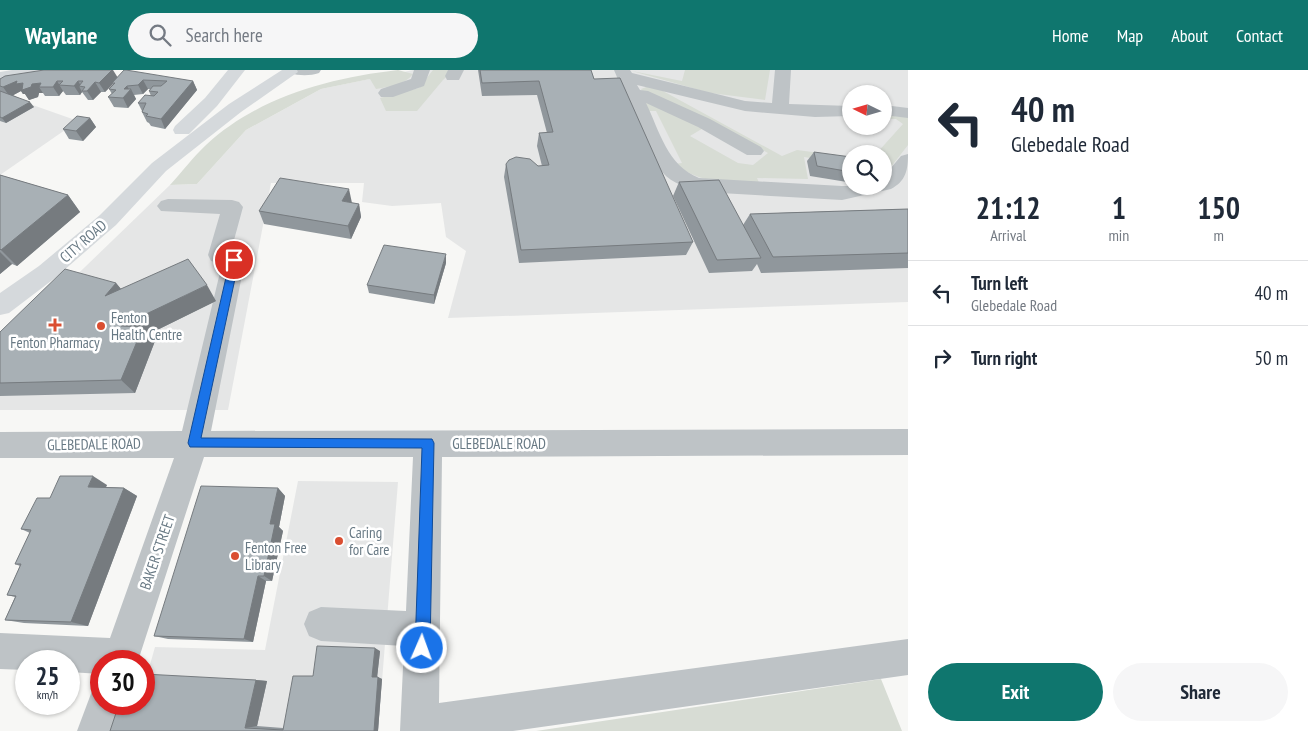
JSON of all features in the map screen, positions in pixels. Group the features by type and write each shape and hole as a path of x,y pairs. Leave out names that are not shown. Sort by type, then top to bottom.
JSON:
{"main road":[{"path":"0,75 42,70"},
{"path":"248,72 294,71"},
{"name":"CITY ROAD","path":"0,306 47,272 108,220 158,167 235,108 294,71"},
{"name":"CITY ROAD","path":"158,167 176,136 211,102 248,72"},
{"path":"0,320 47,272"}],"street":[{"path":"294,71 313,70"},
{"path":"387,93 418,82 422,70"},
{"path":"780,110 783,70"},
{"path":"627,80 745,106 780,110 842,111"},
{"path":"627,80 754,151"},
{"path":"627,80 665,164 675,175 703,186 842,193"},
{"path":"892,111 908,113"},
{"path":"892,179 908,160"},
{"name":"BAKER STREET","path":"124,650 194,443 234,260 219,255 232,207 168,206"},
{"name":"GLEBEDALE ROAD","path":"0,445 908,442"},
{"path":"428,443 420,728 908,657"},
{"path":"321,624 423,629"},
{"path":"0,650 90,657"},
{"path":"96,731 101,715"}],"shaded area":[{"path":"398,70 413,74 406,81 376,89 370,79 321,89 246,130 197,184 170,185 201,150 226,128 271,102 296,92 346,78"},
{"path":"413,70 908,70 908,302 448,318 466,251 446,237 441,203 392,206 362,202 364,183 271,183 228,410 0,410 0,349 170,185 197,184 246,130 321,89"},
{"path":"433,70 454,70 417,111 386,111 380,98 419,88"},
{"path":"685,70 770,70 765,100 710,93 632,71 682,81"},
{"path":"649,86 663,91 782,156 797,150 842,156 842,167 841,163 804,157 808,179 757,178 760,185 715,181 694,175 674,164 682,163 656,111 648,111 642,101 705,127 690,136 738,163 753,165 768,153 695,114 643,92 641,89"},
{"path":"0,93 10,97 78,121 0,175"},
{"path":"892,115 908,117 908,145 892,166 892,145 884,145 903,124 896,119 892,119"},
{"path":"298,481 398,482 378,731 130,731 138,715 155,715 155,647 265,650"},
{"path":"881,679 902,731 536,731"}],"building":[{"path":"44,70 112,70 99,83 95,82 87,91 82,91 85,87 79,86 83,81 78,81 74,86 59,85 63,81 57,81 53,87 39,87 41,83 32,84 31,87 22,90 23,83 16,84 17,81 3,87 0,86 0,79 5,76"},
{"path":"124,70 193,81 161,119 146,116 148,114 142,112 146,103 138,103 145,95 154,96 158,92 149,91 153,86 161,86 167,81 143,80 138,85 127,86 124,89 131,89 123,98 108,97 116,90 109,89 115,83 112,83"},
{"path":"480,70 591,70 594,79 620,78 693,242 521,250 506,164 509,160 516,157 530,159 538,166 549,165 539,133 553,132 539,81 482,83"},
{"path":"0,91 30,102 2,118 0,117"},
{"path":"77,116 90,118 76,131 63,129"},
{"path":"814,152 842,156 842,170 817,166"},
{"path":"0,175 68,195 1,250 0,249"},
{"path":"280,178 349,189 342,201 359,204 348,226 259,211"},
{"path":"719,180 761,258 717,260 679,182"},
{"path":"908,209 908,253 773,257 750,214"},
{"path":"384,245 446,254 434,295 367,285"},
{"name":"Fenton Health Centre","path":"188,259 207,285 121,326 143,327 121,380 0,383 0,332 65,269 116,283 105,296"},
{"path":"60,476 93,476 88,487 124,488 71,622 5,620 16,596 7,595 21,564 15,564 31,530 21,529 37,498 50,498"},
{"name":"Fenton Free Library","path":"201,486 278,488 270,524 275,524 264,576 258,576 244,639 154,636"},
{"path":"317,646 375,648 372,677 378,677 374,731 110,731 115,715 155,715 155,675 256,680 245,728 283,730 293,676 313,676"}],"place":[{"name":"Fenton Pharmacy","path":"55,325"},
{"name":"Fenton Health Centre","path":"101,326"},
{"name":"Caring for Care","path":"339,541"},
{"name":"Fenton Free Library","path":"235,556"}],"route":[{"path":"234,260 194,443 428,443 422,648"}]}
